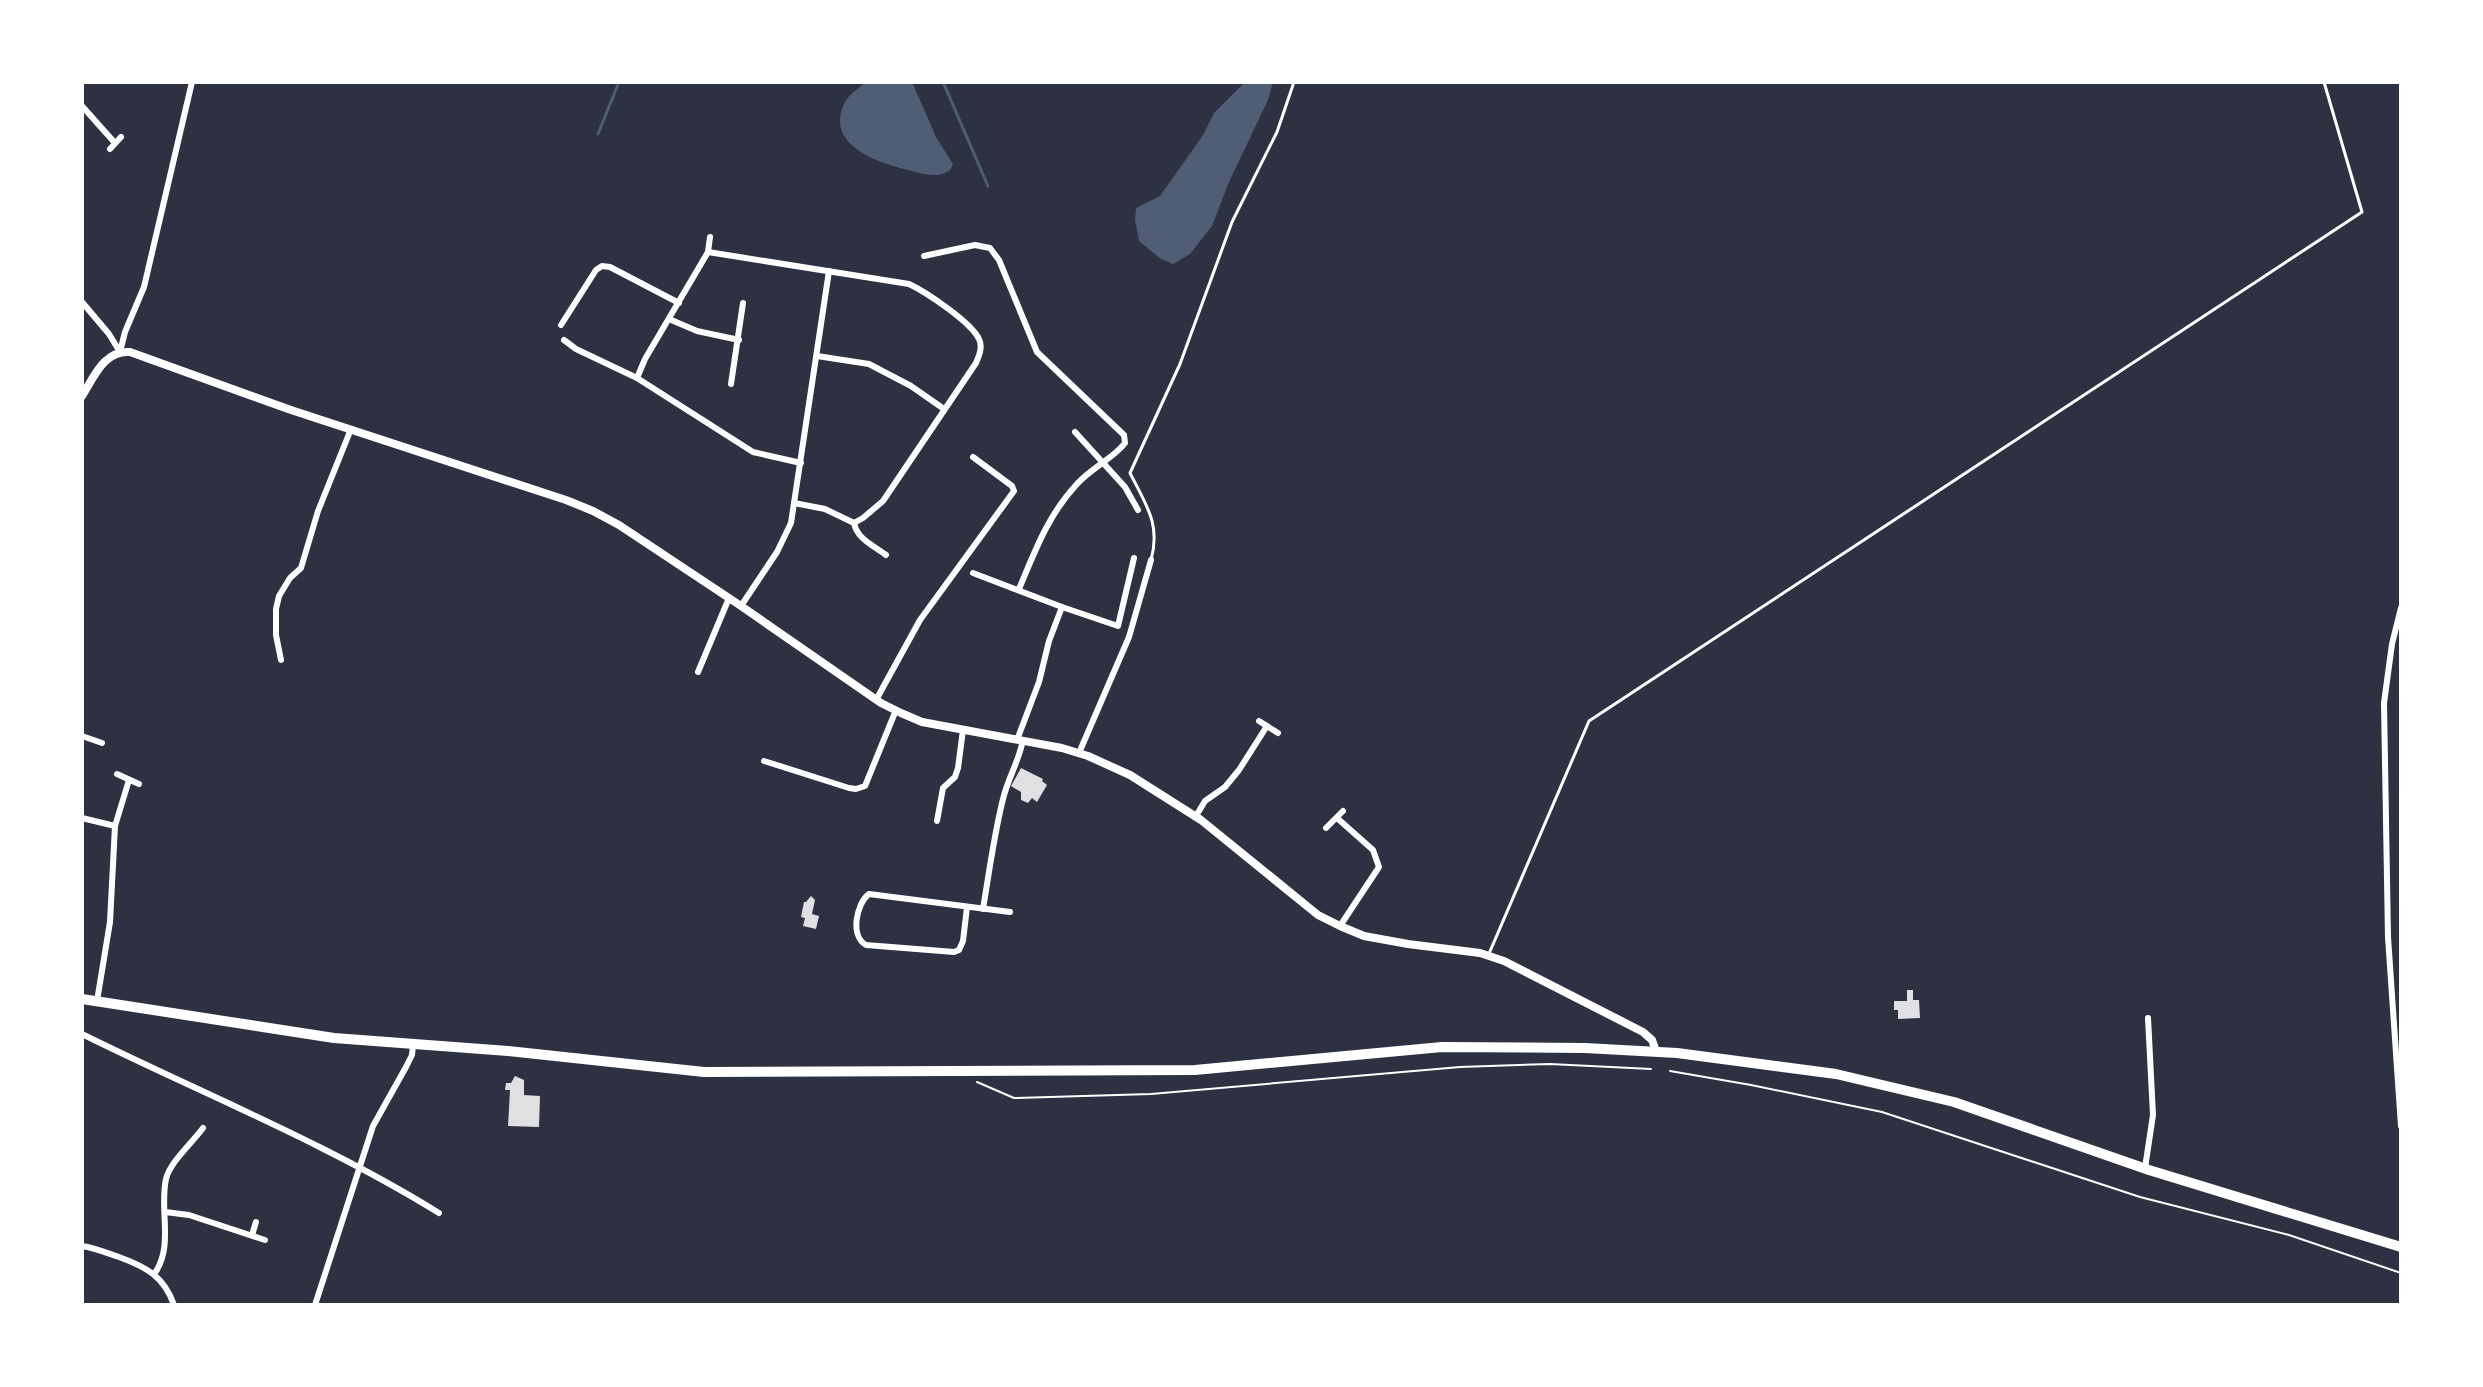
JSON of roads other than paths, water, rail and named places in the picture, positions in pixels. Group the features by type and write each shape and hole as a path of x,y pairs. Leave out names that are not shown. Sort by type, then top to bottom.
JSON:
{"main road":[{"path":"82,999 334,1038 508,1051 704,1072 1195,1070 1442,1047 1656,1051 1797,1068 1893,1086 1954,1102 2145,1168 2401,1247"}],"street":[{"path":"120,352 144,287 192,82"},
{"path":"82,106 112,146 121,137"},
{"path":"637,378 708,252 710,237"},
{"path":"924,256 975,245 985,246 995,253 1037,352 1124,435 1125,443 1120,450 1102,461 1076,485 1047,523 1019,589"},
{"path":"708,252 909,284 926,292 980,339 976,363 883,501 854,523"},
{"path":"561,325 596,270 602,266 610,267 679,303"},
{"path":"741,606 783,542 791,523 829,271"},
{"path":"82,302 120,352"},
{"path":"731,384 743,303"},
{"path":"669,319 697,331 739,340"},
{"path":"564,340 576,349 637,378 753,452 801,463"},
{"path":"82,396 101,364 120,352 145,357 291,410 593,511 741,606 876,700 922,722 1079,753 1130,775 1196,816 1318,915 1379,939 1504,961 1634,1027 1652,1040 1656,1051"},
{"path":"817,356 869,364 911,386 944,409"},
{"path":"281,660 276,635 279,596 290,578 301,568 318,511 351,429"},
{"path":"1075,432 1125,487 1138,510"},
{"path":"876,700 920,620 1014,491 1012,486 973,457"},
{"path":"794,503 825,509 854,523"},
{"path":"854,523 856,532 886,555"},
{"path":"973,573 1118,626 1134,558"},
{"path":"1079,753 1129,637 1151,560"},
{"path":"708,672 699,670 729,598"},
{"path":"983,909 1002,801 1008,779 1020,757 1020,740 1062,607"},
{"path":"2401,608 2392,644 2384,703 2388,937 2401,1126"},
{"path":"764,761 849,788 865,786 896,710"},
{"path":"1259,721 1278,733"},
{"path":"1196,816 1205,801 1232,779 1267,726"},
{"path":"937,821 943,788 955,777 958,768 963,730"},
{"path":"82,736 102,743"},
{"path":"117,774 139,784"},
{"path":"97,1001 110,922 115,826 129,780"},
{"path":"1326,828 1343,811"},
{"path":"82,818 115,826"},
{"path":"1337,818 1373,850 1379,867 1340,926"},
{"path":"967,907 963,941 959,950 954,952 866,945 860,942 856,933 859,907 869,894 1010,912"},
{"path":"2145,1168 2153,1115 2148,1018"},
{"path":"82,1034 360,1168 439,1213"},
{"path":"315,1305 373,1126 412,1055 413,1045"},
{"path":"155,1273 164,1246 164,1193 169,1170 203,1128"},
{"path":"165,1212 189,1215 265,1240"},
{"path":"252,1235 256,1222"},
{"path":"82,1246 141,1265 155,1273 168,1290 174,1305"}],"lane":[{"path":"1151,560 1156,529 1130,473 1180,364 1232,222 1277,132 1294,82"},
{"path":"1488,956 1589,721 2362,212 2324,82"}],"water":[{"path":"866,82 912,82 936,137 953,164 950,170 931,175 896,167 870,157 848,141 840,118 844,104"},
{"path":"1245,82 1273,82 1268,100 1212,226 1190,254 1173,264 1161,259 1139,241 1136,208 1160,196 1203,135 1214,113"}],"waterway":[{"path":"598,134 619,82"},
{"path":"943,82 988,186"}]}
